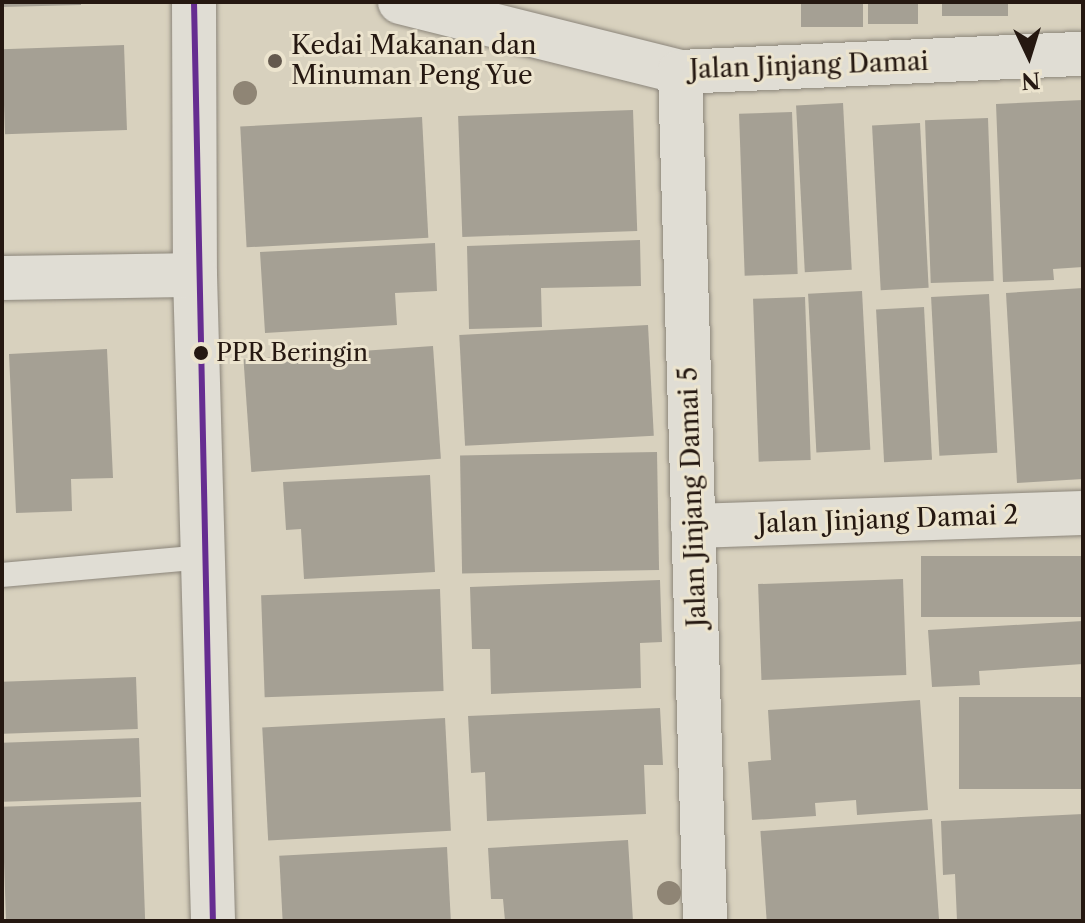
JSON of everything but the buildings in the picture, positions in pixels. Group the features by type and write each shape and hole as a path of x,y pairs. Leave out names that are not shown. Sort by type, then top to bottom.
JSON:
{"street":[{"path":"194,2 195,275 213,921"},
{"name":"Jalan Jinjang Damai","path":"400,2 680,72 1083,54"},
{"name":"Jalan Jinjang Damai 5","path":"680,72 705,921"},
{"path":"2,278 195,275"},
{"name":"Jalan Jinjang Damai 2","path":"693,526 1083,513"}],"lane":[{"path":"2,575 203,557"}],"transit line":[{"path":"194,2 213,921"}],"place":[{"name":"Kedai Makanan dan Minuman Peng Yue","path":"275,61"},
{"name":"PPR Beringin","path":"201,353"}]}
